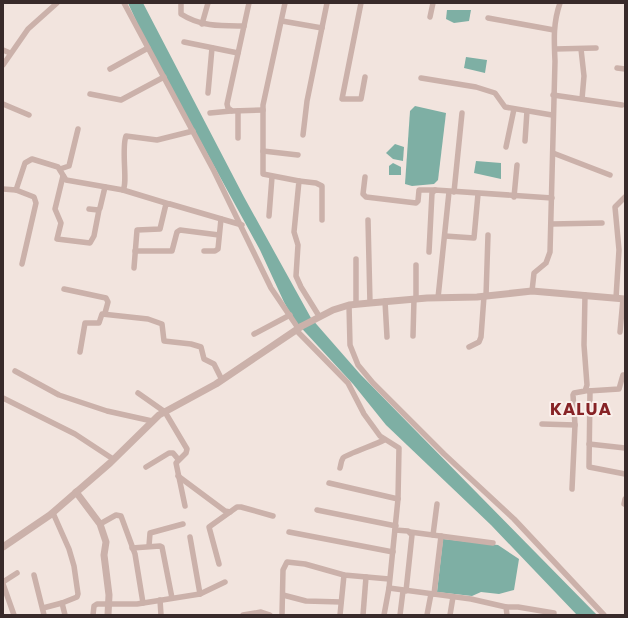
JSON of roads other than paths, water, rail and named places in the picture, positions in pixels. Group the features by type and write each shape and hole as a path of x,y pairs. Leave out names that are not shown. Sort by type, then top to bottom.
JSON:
{"street":[{"path":"3,65 28,29 57,3"},
{"path":"124,3 242,225 272,288 299,328 348,383 364,414 384,440 399,448 398,499 389,588 384,615"},
{"path":"181,3 182,14 202,24 244,26"},
{"path":"202,24 208,3"},
{"path":"232,110 228,108 227,104 249,3"},
{"path":"285,3 263,110 263,174 272,177 316,183 322,186 322,220"},
{"path":"303,135 307,101 327,3"},
{"path":"361,3 342,99 361,99 365,77"},
{"path":"430,17 433,3"},
{"path":"532,291 534,273 548,260 552,198 552,115 555,49 554,30 556,15 560,3"},
{"path":"488,18 554,30"},
{"path":"282,21 322,28"},
{"path":"184,42 238,53"},
{"path":"110,69 148,48"},
{"path":"208,93 212,48"},
{"path":"555,49 596,48"},
{"path":"581,49 584,76 582,99"},
{"path":"3,50 10,53"},
{"path":"617,68 625,69"},
{"path":"90,94 122,100 164,77"},
{"path":"421,78 494,92 504,106 552,115"},
{"path":"553,95 622,105"},
{"path":"3,104 29,115"},
{"path":"506,147 514,109"},
{"path":"210,113 232,110 263,110"},
{"path":"238,111 238,138"},
{"path":"525,141 527,111"},
{"path":"438,298 440,265 462,113"},
{"path":"60,170 69,166 78,129"},
{"path":"124,190 126,186 123,160 126,136 157,140 193,131"},
{"path":"263,151 298,155"},
{"path":"553,153 610,175"},
{"path":"16,190 25,164 29,160 47,163 60,170 66,180 124,190 242,225"},
{"path":"514,197 517,165"},
{"path":"63,176 55,209 61,223 57,239 90,243 94,236 105,187"},
{"path":"269,216 272,177"},
{"path":"365,177 363,194 366,197 416,202 418,201 419,190 435,190 514,197 552,198"},
{"path":"299,181 294,232 298,245 296,276 317,317"},
{"path":"3,189 16,190 34,197 36,203 22,264"},
{"path":"429,252 432,193 435,190"},
{"path":"445,236 474,238 478,194"},
{"path":"620,332 621,299 619,250 615,208 623,199"},
{"path":"134,268 137,230 160,229 165,205 169,204"},
{"path":"89,210 99,210"},
{"path":"204,251 216,250 221,219"},
{"path":"368,220 370,303"},
{"path":"551,224 602,223"},
{"path":"135,251 172,251 177,232 180,230 219,235"},
{"path":"469,347 478,342 481,337 488,235"},
{"path":"356,259 356,304"},
{"path":"413,336 416,264"},
{"path":"64,288 106,298 108,302 106,313"},
{"path":"3,547 53,512 113,459 152,421 222,380 317,317 349,305 356,304 415,299 485,296 532,291 621,299"},
{"path":"585,295 584,346 588,391 590,468 625,474"},
{"path":"384,301 387,337"},
{"path":"349,305 350,345 358,365 373,383 444,454 514,519 604,615"},
{"path":"80,352 85,323 99,323 102,314 106,313 131,318 148,319 160,323 163,327 164,341 201,347 204,359 214,364 222,380"},
{"path":"254,334 290,315"},
{"path":"15,371 59,395 113,413 152,421"},
{"path":"572,489 575,425 573,395 574,393 588,391 619,389 623,375"},
{"path":"138,393 165,412 187,449 186,453 178,459 176,463 185,506"},
{"path":"3,398 75,434 113,459"},
{"path":"542,424 575,425"},
{"path":"340,468 345,456 371,447 384,440"},
{"path":"589,444 625,448"},
{"path":"146,468 169,453 173,453 178,459"},
{"path":"178,476 222,509 230,512"},
{"path":"328,483 398,499"},
{"path":"76,492 100,524 106,542 104,555 108,615"},
{"path":"433,535 437,504"},
{"path":"219,564 209,527 237,507 242,507 273,516"},
{"path":"317,510 410,532 493,543"},
{"path":"43,608 77,597 78,594 71,555 53,512"},
{"path":"100,524 119,515 138,568 143,603"},
{"path":"149,546 150,534 183,524"},
{"path":"289,532 392,552"},
{"path":"400,615 412,539 410,532"},
{"path":"427,615 432,594 441,536"},
{"path":"190,537 200,594"},
{"path":"132,548 149,546 162,547 172,598"},
{"path":"282,615 283,570 287,562 305,564 344,575 389,579"},
{"path":"14,615 3,583 17,573"},
{"path":"34,575 44,615"},
{"path":"340,615 344,575"},
{"path":"363,615 366,577"},
{"path":"93,615 95,605 108,603 143,603 200,594 225,582"},
{"path":"389,588 453,597 506,607 525,608 554,613"},
{"path":"283,595 306,601 341,602"},
{"path":"450,615 453,597"},
{"path":"160,600 161,615"},
{"path":"62,603 65,615"},
{"path":"506,607 508,615"},
{"path":"243,615 261,612 270,615"}],"water":[{"path":"128,3 143,3 244,197 311,318 360,374 597,615 577,615 491,525 386,425 353,384 294,320 260,250 144,38"},
{"path":"447,10 471,10 469,21 454,23 446,19"},
{"path":"466,57 487,60 485,73 464,68"},
{"path":"415,106 446,113 438,180 434,184 412,186 405,184 410,111"},
{"path":"395,144 404,147 403,161 393,159 386,153"},
{"path":"476,161 501,163 501,179 474,173"},
{"path":"393,163 401,167 401,175 389,175 389,166"},
{"path":"443,539 498,545 519,559 514,590 499,594 481,592 472,596 437,592"}],"district":[{"name":"KALUA","path":"581,409"}]}
